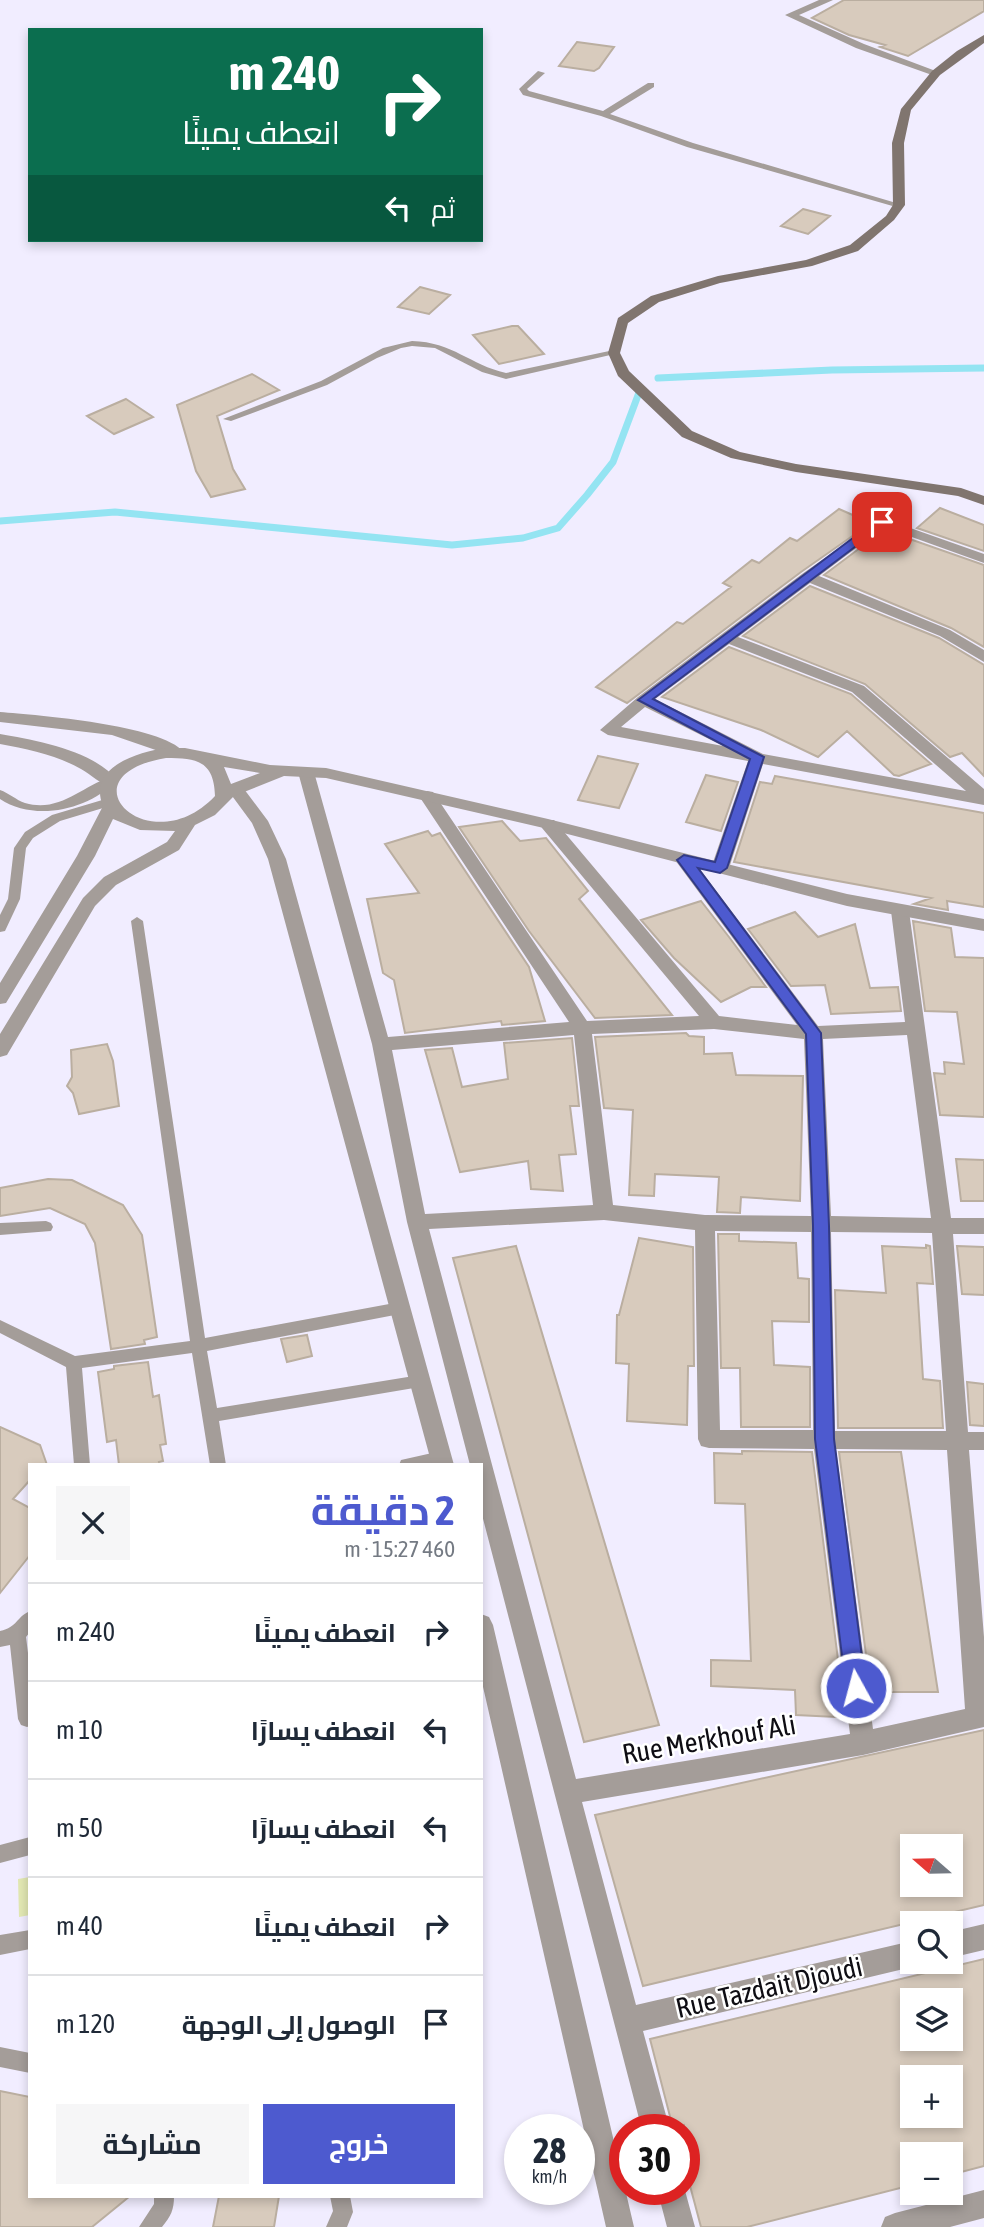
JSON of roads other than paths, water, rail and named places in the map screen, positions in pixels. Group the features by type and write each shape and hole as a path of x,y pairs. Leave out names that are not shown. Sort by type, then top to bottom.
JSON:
{"main road":[{"path":"984,38 936,73 906,109 898,143 900,205 890,218 854,248 808,263 718,280 655,299 622,321 614,353 623,373 687,434 736,455 796,468 961,492 984,501"}],"street":[{"path":"828,0 792,13 791,17 860,46 936,73"},
{"path":"984,559 882,522 644,700 608,730 984,799"},
{"path":"807,577 945,633 984,656"},
{"path":"728,638 858,689 984,799"},
{"path":"644,700 757,757"},
{"path":"0,717 102,728 151,740 176,752 206,759 326,774 548,824 684,860 900,911 984,925"},
{"path":"0,739 28,743 68,754 110,780"},
{"path":"176,752 144,756 130,762 110,780 107,791 110,804 129,821 143,825 173,826 204,815 229,793 271,775 299,772"},
{"path":"720,868 757,757"},
{"path":"206,759 223,775 229,793 260,821 277,859 442,1462"},
{"path":"299,772 381,1044 417,1222 480,1463"},
{"path":"427,796 582,1028 604,1212"},
{"path":"0,998 86,856 110,804"},
{"path":"0,1050 89,902 116,877 173,846 189,822"},
{"path":"548,824 714,1022"},
{"path":"684,860 813,1033 821,1226 824,1439 863,1743"},
{"path":"900,911 942,1227 956,1440 981,1717"},
{"path":"381,1044 582,1028 714,1022 813,1033 915,1028"},
{"path":"417,1222 604,1212 705,1223 984,1226"},
{"path":"705,1223 709,1438 984,1441"},
{"path":"483,1474 652,2114"},
{"path":"483,1634 620,2227"},
{"name":"Rue Merkhouf Ali","path":"567,1793 863,1743 981,1717"},
{"path":"963,1942 984,1937"},
{"name":"Rue Tazdait Djoudi","path":"627,2021 900,1957"},
{"path":"895,2227 984,2204"},
{"path":"675,2205 681,2227"}],"lane":[{"path":"541,73 523,89 526,93 604,114 690,145 900,205"},
{"path":"604,114 651,85"},
{"path":"228,419 325,383 391,347 407,342 443,348 494,374 506,376 614,353"},
{"path":"0,794 11,803 32,810 58,808 85,797 110,780"},
{"path":"0,928 14,899 20,848 29,835 56,818 110,804"},
{"path":"137,921 198,1346 218,1463"},
{"path":"0,1229 46,1227"},
{"path":"0,1326 74,1363 198,1346 400,1308"},
{"path":"74,1363 82,1463"},
{"path":"210,1416 420,1381"},
{"path":"27,1719 8,1637 28,1621"},
{"path":"0,1854 28,1847"},
{"path":"0,1945 28,1939"},
{"path":"0,2057 28,2063"},
{"path":"149,2227 163,2208 164,2198"},
{"path":"336,2227 343,2212 340,2198"}],"waterway":[{"path":"658,378 832,370 984,368"},
{"path":"0,521 115,512 452,545 523,538 558,528 587,495 613,462 640,390"}]}
